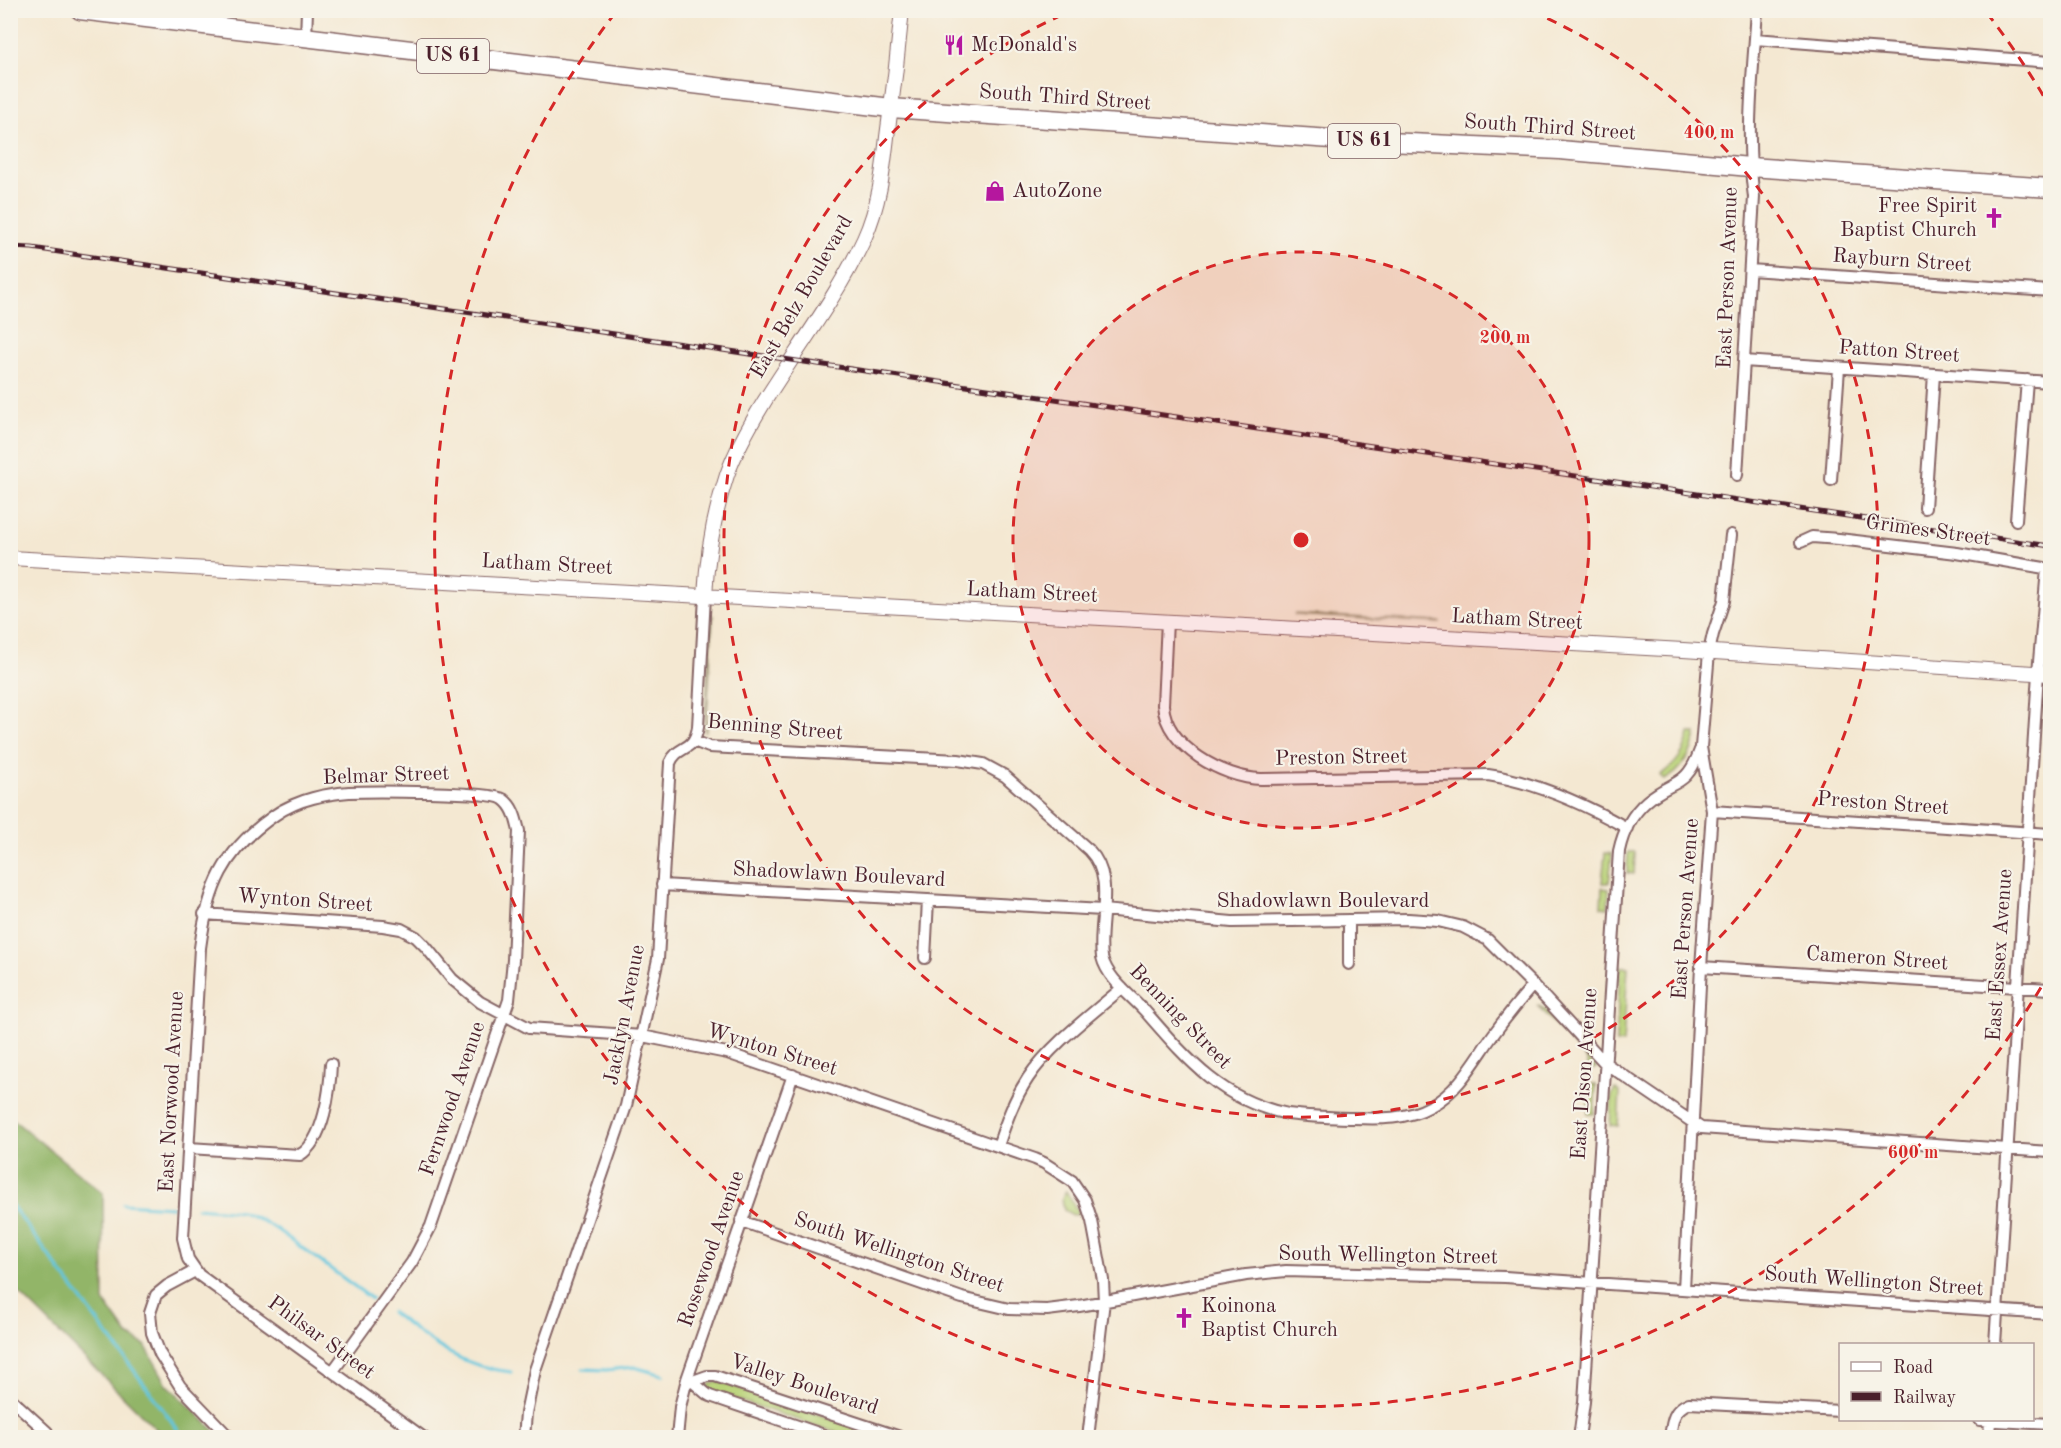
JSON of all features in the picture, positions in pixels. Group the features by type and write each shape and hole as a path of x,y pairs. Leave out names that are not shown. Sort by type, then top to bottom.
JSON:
{"main road":[{"name":"South Third Street","path":"80,10 153,15 306,39 891,108 1346,141 1560,150 1750,167 2050,188"}],"street":[{"path":"306,39 307,10"},
{"name":"East Belz Boulevard","path":"705,596 708,552 727,474 751,425 837,288 864,240 875,211 881,185 902,10"},
{"name":"East Person Avenue","path":"1737,476 1754,197 1749,133 1757,10"},
{"path":"1755,39 2050,62"},
{"name":"Rayburn Street","path":"1750,270 2050,291"},
{"name":"Patton Street","path":"1744,362 2050,382"},
{"path":"1831,480 1839,368"},
{"path":"1925,508 1935,374"},
{"path":"2016,520 2027,380"},
{"name":"East Person Avenue","path":"1684,1289 1701,967 1712,811 1701,747 1709,652 1724,601 1731,535"},
{"name":"Grimes Street","path":"1801,542 1812,537 1839,539 1957,554 2049,569"},
{"name":"Latham Street","path":"10,558 1167,621 2044,673"},
{"name":"East Essex Avenue","path":"1995,1343 2027,833 2044,673 2049,569"},
{"path":"694,741 698,727 705,596"},
{"name":"Preston Street","path":"1167,621 1163,692 1165,718 1183,743 1217,769 1241,777 1261,779 1468,775 1501,777 1548,791 1627,828"},
{"name":"Jacklyn Avenue","path":"524,1437 527,1405 535,1370 626,1106 658,959 670,763 677,753 694,741"},
{"name":"Benning Street","path":"694,741 709,747 958,760 991,768 1011,780 1094,855 1102,868 1105,881 1102,957 1122,988 1200,1071 1240,1098 1265,1108 1297,1115 1389,1119 1421,1111 1438,1102 1454,1089 1516,1004 1533,985"},
{"name":"East Dison Avenue","path":"1579,1437 1584,1402 1619,851 1627,828 1637,812 1647,801 1688,775 1701,747"},
{"name":"Belmar Street","path":"204,914 220,870 243,840 277,813 310,798 348,792 478,794 502,798 514,811"},
{"name":"Fernwood Avenue","path":"333,1371 412,1262 431,1226 509,1000 519,831 514,811"},
{"name":"Preston Street","path":"1712,811 2050,834"},
{"name":"Shadowlawn Boulevard","path":"662,885 1103,910 1232,922 1424,919 1463,927 1480,935 1533,985 1605,1063 1701,1128 2050,1152"},
{"path":"925,958 928,900"},
{"name":"Wynton Street","path":"204,914 383,926 400,930 416,937 452,979 480,1002 529,1028 642,1035 732,1054 1044,1162 1064,1174 1077,1187 1088,1207 1103,1281 1104,1301 1088,1437"},
{"name":"East Norwood Avenue","path":"195,1271 185,1251 183,1238 204,914"},
{"path":"1349,920 1349,964"},
{"name":"Cameron Street","path":"1701,967 2050,989"},
{"path":"998,1146 1007,1118 1035,1068 1060,1042 1122,988"},
{"path":"189,1148 300,1155 310,1149 328,1104 331,1064"},
{"name":"Rosewood Avenue","path":"677,1437 680,1407 741,1221 793,1075"},
{"name":"South Wellington Street","path":"741,1221 980,1303 1010,1309 1062,1309 1246,1275 1281,1272 1505,1277 2050,1314"},
{"path":"195,1271 167,1286 156,1295 150,1313 152,1332 160,1354 180,1386 230,1437"},
{"name":"Philsar Street","path":"195,1271 424,1437"},
{"name":"Valley Boulevard","path":"690,1380 715,1376 903,1437"},
{"name":"Valley Boulevard","path":"690,1380 710,1396 833,1437"},
{"path":"10,1398 47,1432 49,1437"},
{"path":"1670,1437 1674,1415 1681,1406 1689,1403 1839,1411"},
{"path":"1989,1437 1990,1421"},
{"path":"2005,1421 2050,1424"},
{"path":"1438,1437 1444,1437"}],"green space":[{"path":"713,615 706,730 705,731 711,622"},
{"path":"1295,615 1440,622 1440,623"},
{"path":"1689,733 1696,733 1689,754 1681,767 1664,780 1660,775 1679,757"},
{"path":"1628,852 1635,852 1634,874 1627,873"},
{"path":"1605,853 1612,854 1609,883 1602,883"},
{"path":"1602,888 1609,889 1608,908 1601,907"},
{"path":"1620,967 1628,967 1623,1044 1616,1043"},
{"path":"1537,1005 1546,1010 1596,1068 1590,1070 1586,1059"},
{"path":"1589,1084 1596,1085 1594,1114 1588,1114"},
{"path":"1615,1089 1620,1092 1618,1126 1610,1125 1612,1095"},
{"path":"11,1118 103,1193 104,1301 128,1335 145,1345 167,1384 221,1437 164,1437 11,1285"},
{"path":"1066,1191 1079,1214 1073,1215 1064,1210 1062,1198"},
{"path":"717,1381 888,1437 850,1437 713,1392 708,1388 709,1384"}],"waterway":[{"path":"10,1203 184,1438"},
{"path":"123,1204 172,1207"},
{"path":"197,1208 242,1212 257,1218 276,1229 372,1299"},
{"path":"391,1312 433,1343 461,1359 476,1365 511,1372"},
{"path":"583,1369 606,1370 634,1367 663,1375"}],"railway":[{"path":"10,247 32,248 2050,546"}],"place":[{"name":"McDonald's","path":"954,45"},
{"name":"AutoZone","path":"995,191"},
{"name":"Free Spirit Baptist Church","path":"1994,218"},
{"name":"Koinona Baptist Church","path":"1184,1318"}]}
